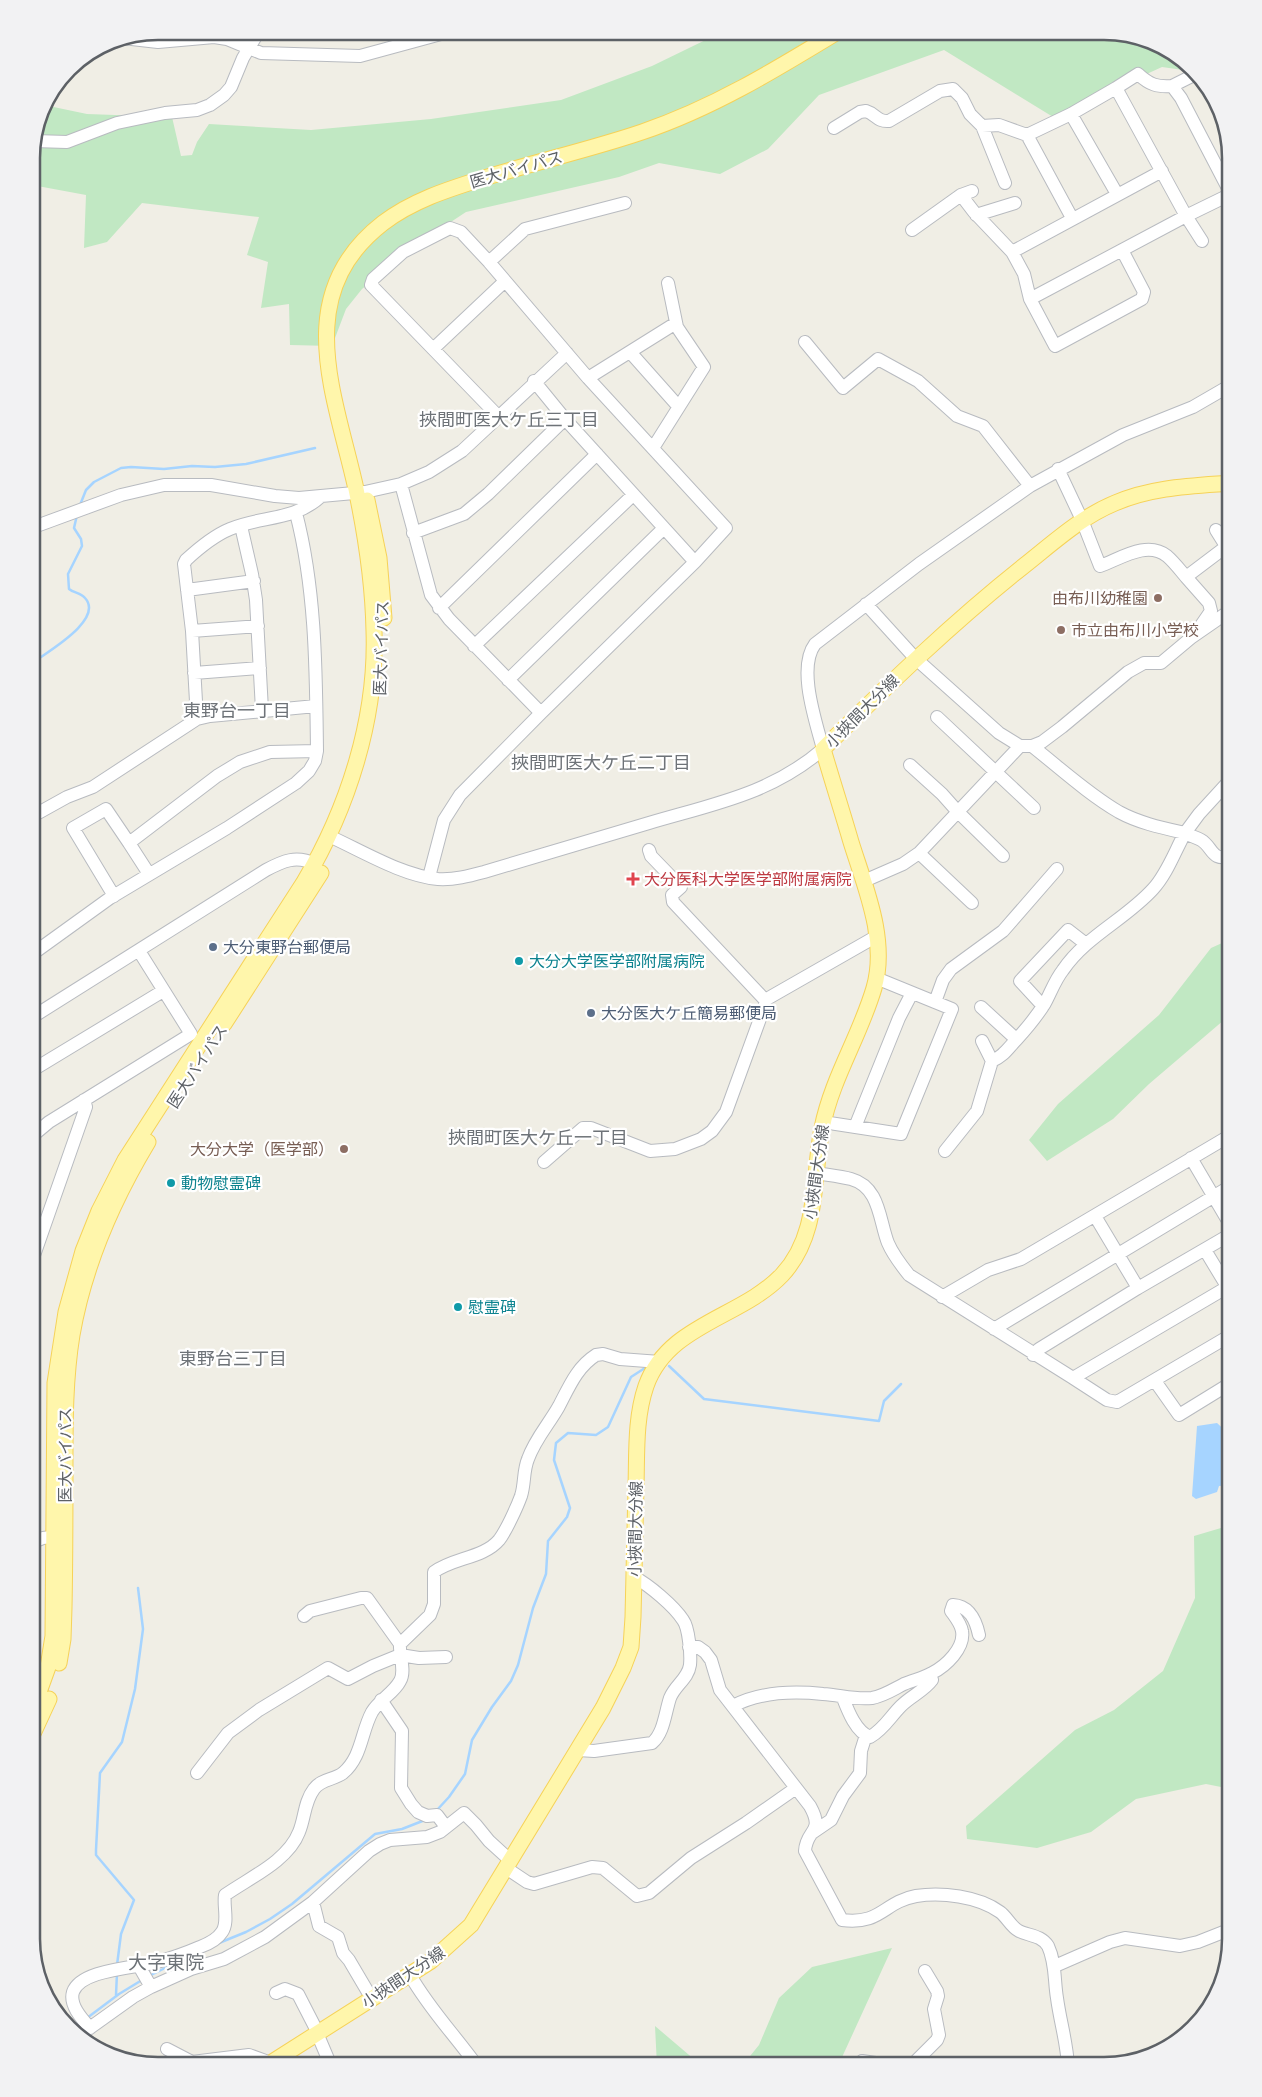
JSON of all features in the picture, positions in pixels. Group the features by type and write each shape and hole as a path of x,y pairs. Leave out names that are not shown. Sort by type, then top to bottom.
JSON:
{"main road":[{"name":"医大バイパス","path":"40,1717 53,1687 63,1639 65,1410 68,1369 76,1318 90,1262 109,1214 135,1163 297,913 354,798 369,749 378,706 384,643 383,591 377,542 361,492 354,454 338,411 326,352 330,300 336,279 346,260 358,244 381,224 408,207 444,191 639,134 700,110 752,83 825,40"},
{"name":"小挾間大分線","path":"279,2057 431,1961 470,1925 578,1750 624,1668 631,1647 638,1417 647,1384 673,1345 770,1287 791,1264 800,1249 809,1226 823,1122 833,1088 870,1001 876,978 878,959 877,936 864,881 823,749 915,658 1011,576 1082,520 1116,502 1155,490 1222,484"},
{"name":"医大バイパス","path":"40,1691 44,1681 53,1636 55,1382 66,1312 83,1251 99,1211 125,1160 333,838"}],"street":[{"path":"147,41 158,42 180,40"},
{"path":"228,40 260,53 360,56 420,40"},
{"path":"41,142 67,142 117,123 206,107 228,91 254,40"},
{"path":"1027,135 1071,114 1138,74 1156,87 1172,86 1190,77"},
{"path":"1172,86 1181,98 1222,177"},
{"path":"1116,88 1186,216 1202,241"},
{"path":"834,128 860,112 866,111 882,122 889,121 940,91 953,89 962,98 970,114 982,126 1006,183"},
{"path":"1071,114 1117,194"},
{"path":"982,126 999,125 1027,135 1072,218"},
{"path":"1012,252 1162,171"},
{"path":"912,230 967,193 976,214 1012,252 1024,274 1030,299 1056,346 1142,299 1144,292 1122,250"},
{"path":"1030,299 1222,198"},
{"path":"489,262 525,229 625,203"},
{"path":"976,214 1015,203"},
{"path":"429,877 444,820 455,802 541,713 695,562 726,528 588,378 504,282 489,262 461,232 450,228 403,252 373,279 371,285 498,416"},
{"path":"433,349 504,282"},
{"path":"653,448 704,367 676,323 668,283"},
{"path":"588,378 676,323"},
{"path":"805,342 843,388 878,359 918,381 958,416 983,426 1030,486"},
{"path":"630,352 678,406"},
{"path":"40,525 130,492 164,485 201,484 280,497 320,497 361,492 401,484 429,472 462,451 534,381 567,353"},
{"path":"534,381 633,495 695,562"},
{"path":"333,838 394,866 429,877 445,879 469,876 764,788 791,774 823,749 809,687 807,665 810,650 814,644 866,604 1030,486 1124,434 1194,408 1222,391"},
{"path":"413,533 464,514 488,494 566,419"},
{"path":"439,608 597,454"},
{"path":"1058,469 1082,520 1100,566 1145,549 1154,550 1166,555 1209,603 1211,611 1192,637"},
{"path":"401,484 431,595 439,608 474,646 541,713"},
{"path":"474,646 633,495"},
{"path":"197,719 192,631 184,564 186,560 217,535 241,526 296,513 310,506 320,497"},
{"path":"40,949 114,896 227,828 296,783 309,771 315,761 317,751 312,618 308,568 296,513"},
{"path":"241,526 254,581 262,710"},
{"path":"508,680 664,528"},
{"path":"1216,530 1222,537"},
{"path":"1186,576 1222,549"},
{"path":"188,590 254,581"},
{"path":"866,604 915,658 999,733 1026,746 1103,802 1120,812 1147,824 1185,833 1202,840 1214,855 1222,857"},
{"path":"864,881 903,864 919,853 995,773 1026,746 1042,742 1128,672 1144,663 1161,663 1192,637 1222,616"},
{"path":"192,631 258,626"},
{"path":"194,673 260,668"},
{"path":"40,812 67,797 94,786 197,719 262,710 316,706"},
{"path":"937,717 1034,808"},
{"path":"129,843 222,773 240,762 270,752 317,751"},
{"path":"910,765 942,794 1003,856"},
{"path":"946,1150 977,1111 992,1061 1008,1051 1016,1039 1027,1030 1043,1006 1063,968 1086,944 1108,928 1153,889 1185,833 1222,789"},
{"path":"114,896 73,828 106,809 149,874"},
{"path":"544,1162 583,1128 591,1128 650,1151 675,1149 706,1135 718,1124 729,1106 757,1029 765,1000 673,902 672,895 681,887 652,856 649,850"},
{"path":"919,853 972,903"},
{"path":"40,1012 266,870 284,861 298,858 315,864"},
{"path":"935,1002 943,980 951,969 1002,930 1057,869"},
{"path":"1043,1006 1020,981 1068,930 1086,944"},
{"path":"765,1000 877,936"},
{"path":"40,1130 84,1100 191,1034 139,951"},
{"path":"823,1122 901,1134 952,1009 876,978"},
{"path":"40,1066 163,991"},
{"path":"855,1127 899,1018 912,993"},
{"path":"981,1008 1016,1039"},
{"path":"982,1041 992,1061"},
{"path":"40,1238 86,1107 84,1100"},
{"path":"942,1297 988,1270 1022,1259 1222,1140"},
{"path":"1191,1158 1222,1210"},
{"path":"816,1173 852,1179 866,1188 877,1203 888,1243 897,1260 909,1275 1107,1400 1117,1402 1222,1340"},
{"path":"994,1329 1222,1191"},
{"path":"1095,1216 1138,1288"},
{"path":"1033,1354 1038,1349 1138,1288 1222,1239"},
{"path":"1204,1250 1222,1276"},
{"path":"1072,1378 1222,1293"},
{"path":"197,1773 228,1733 259,1710 319,1672 328,1668 348,1679 400,1649 430,1615 434,1604 434,1572 484,1550 498,1541 521,1496 524,1469 528,1457 558,1407 569,1384 581,1368 596,1355 603,1354 620,1360 660,1362"},
{"path":"1155,1381 1179,1415 1222,1389"},
{"path":"40,1539 51,1537"},
{"path":"578,1750 594,1751 652,1743 658,1738 672,1694 686,1677 690,1665 684,1621 664,1600 634,1577"},
{"path":"85,2032 133,1997 146,1978 185,1954 219,1937 224,1930 225,1895 268,1867 290,1846 299,1833 305,1806 314,1789 324,1780 334,1778 343,1773 354,1760 371,1713 400,1681 402,1672 400,1649 367,1598 310,1610 304,1616"},
{"path":"733,1706 763,1697 793,1692 825,1694 843,1698 873,1698 930,1674 946,1664 961,1642 962,1632 959,1622 951,1612 953,1605 959,1605 967,1610 976,1621 979,1635"},
{"path":"689,1647 698,1647 705,1652 711,1660 720,1690 816,1816 816,1825 805,1843 805,1851 842,1920 855,1922 870,1919 903,1898 934,1894 968,1899 1000,1912 1019,1931 1042,1939 1047,1944 1055,1966 1056,1991 1067,2057"},
{"path":"400,1649 419,1658 446,1657"},
{"path":"843,1698 854,1721 870,1737 884,1728 902,1705 927,1686 932,1680 930,1674"},
{"path":"381,1700 402,1731 401,1788 418,1812 427,1816 437,1815 446,1826"},
{"path":"812,1834 831,1820 843,1796 860,1773 861,1751 866,1735"},
{"path":"85,2031 74,2005 73,1997 78,1984 89,1977 101,1973 146,1978 191,1969 224,1959 273,1931 313,1902 369,1851 380,1844 390,1840 427,1837 460,1815 468,1816 508,1865 527,1882 534,1884 592,1868 603,1868 637,1896 649,1893 691,1858 754,1818 796,1788"},
{"path":"313,1902 319,1926 338,1937 343,1953 372,1999"},
{"path":"1055,1966 1110,1942 1125,1938 1180,1946 1198,1942 1222,1933"},
{"path":"919,2057 937,2040 938,2035 934,2009 938,1996 937,1991 925,1971"},
{"path":"410,1975 434,2013 471,2057"},
{"path":"276,1994 285,1989 298,1994 318,2033 327,2057"},
{"path":"167,2049 182,2057"},
{"path":"233,2057 249,2055 253,2057"}],"green space":[{"path":"705,40 1112,40 1142,46 1156,52 1183,70 1162,67 1116,88 1058,120 944,50 819,95 768,149 720,174 659,163 619,177 466,212 425,239 362,289 346,309 332,346 290,345 289,304 261,308 268,262 247,255 259,217 142,203 107,242 84,248 86,195 40,186 41,143 52,107 87,114 172,117 181,156 192,155 197,142 209,124 311,130 431,119 561,100 652,66"},
{"path":"1222,943 1222,1022 1149,1084 1113,1119 1047,1161 1029,1140 1058,1104 1159,1015 1211,948"},
{"path":"1222,1528 1222,1787 1206,1784 1136,1799 1091,1832 1037,1848 967,1839 966,1826 1075,1730 1114,1710 1163,1671 1195,1598 1194,1536"},
{"path":"892,1948 842,2057 749,2057 759,2045 779,1998 812,1967"},
{"path":"655,2026 691,2057 657,2057"}],"water":[{"path":"1217,1423 1222,1428 1222,1486 1219,1486 1217,1492 1196,1499 1192,1496 1197,1426"}],"waterway":[{"path":"80,505 86,490 94,482 121,468 164,469 246,464 315,448"},
{"path":"40,658 71,635 87,616 89,607 85,598 69,589 68,574 82,546 81,539 74,528 77,515"},
{"path":"437,1810 465,1774 472,1740 492,1707 511,1681 518,1665 533,1608 546,1574 548,1541 567,1517 570,1508 554,1460 556,1443 568,1433 596,1435 608,1427 631,1377 648,1366"},
{"path":"669,1366 704,1399 879,1421 884,1401 901,1384"},
{"path":"117,1965 121,1934 134,1900 96,1855 100,1773 122,1742 135,1689 143,1629 138,1588"},
{"path":"219,1943 246,1932 292,1904 375,1834 402,1829 425,1820"},
{"path":"149,1976 173,1964"},
{"path":"116,1995 117,1973"},
{"path":"87,2018 119,1994 142,1980"},
{"path":"76,2024 80,2022"}],"place":[{"name":"由布川幼稚園","path":"1158,598"},
{"name":"市立由布川小学校","path":"1061,630"},
{"name":"大分医科大学医学部附属病院","path":"633,879"},
{"name":"大分東野台郵便局","path":"213,947"},
{"name":"大分大学医学部附属病院","path":"519,961"},
{"name":"大分医大ケ丘簡易郵便局","path":"591,1013"},
{"name":"大分大学（医学部）","path":"344,1149"},
{"name":"動物慰霊碑","path":"171,1183"},
{"name":"慰霊碑","path":"458,1307"}],"district":[{"name":"挾間町医大ケ丘三丁目","path":"509,419"},
{"name":"東野台一丁目","path":"237,710"},
{"name":"挾間町医大ケ丘二丁目","path":"601,762"},
{"name":"挾間町医大ケ丘一丁目","path":"538,1137"},
{"name":"東野台三丁目","path":"233,1358"},
{"name":"大字東院","path":"166,1962"}]}
